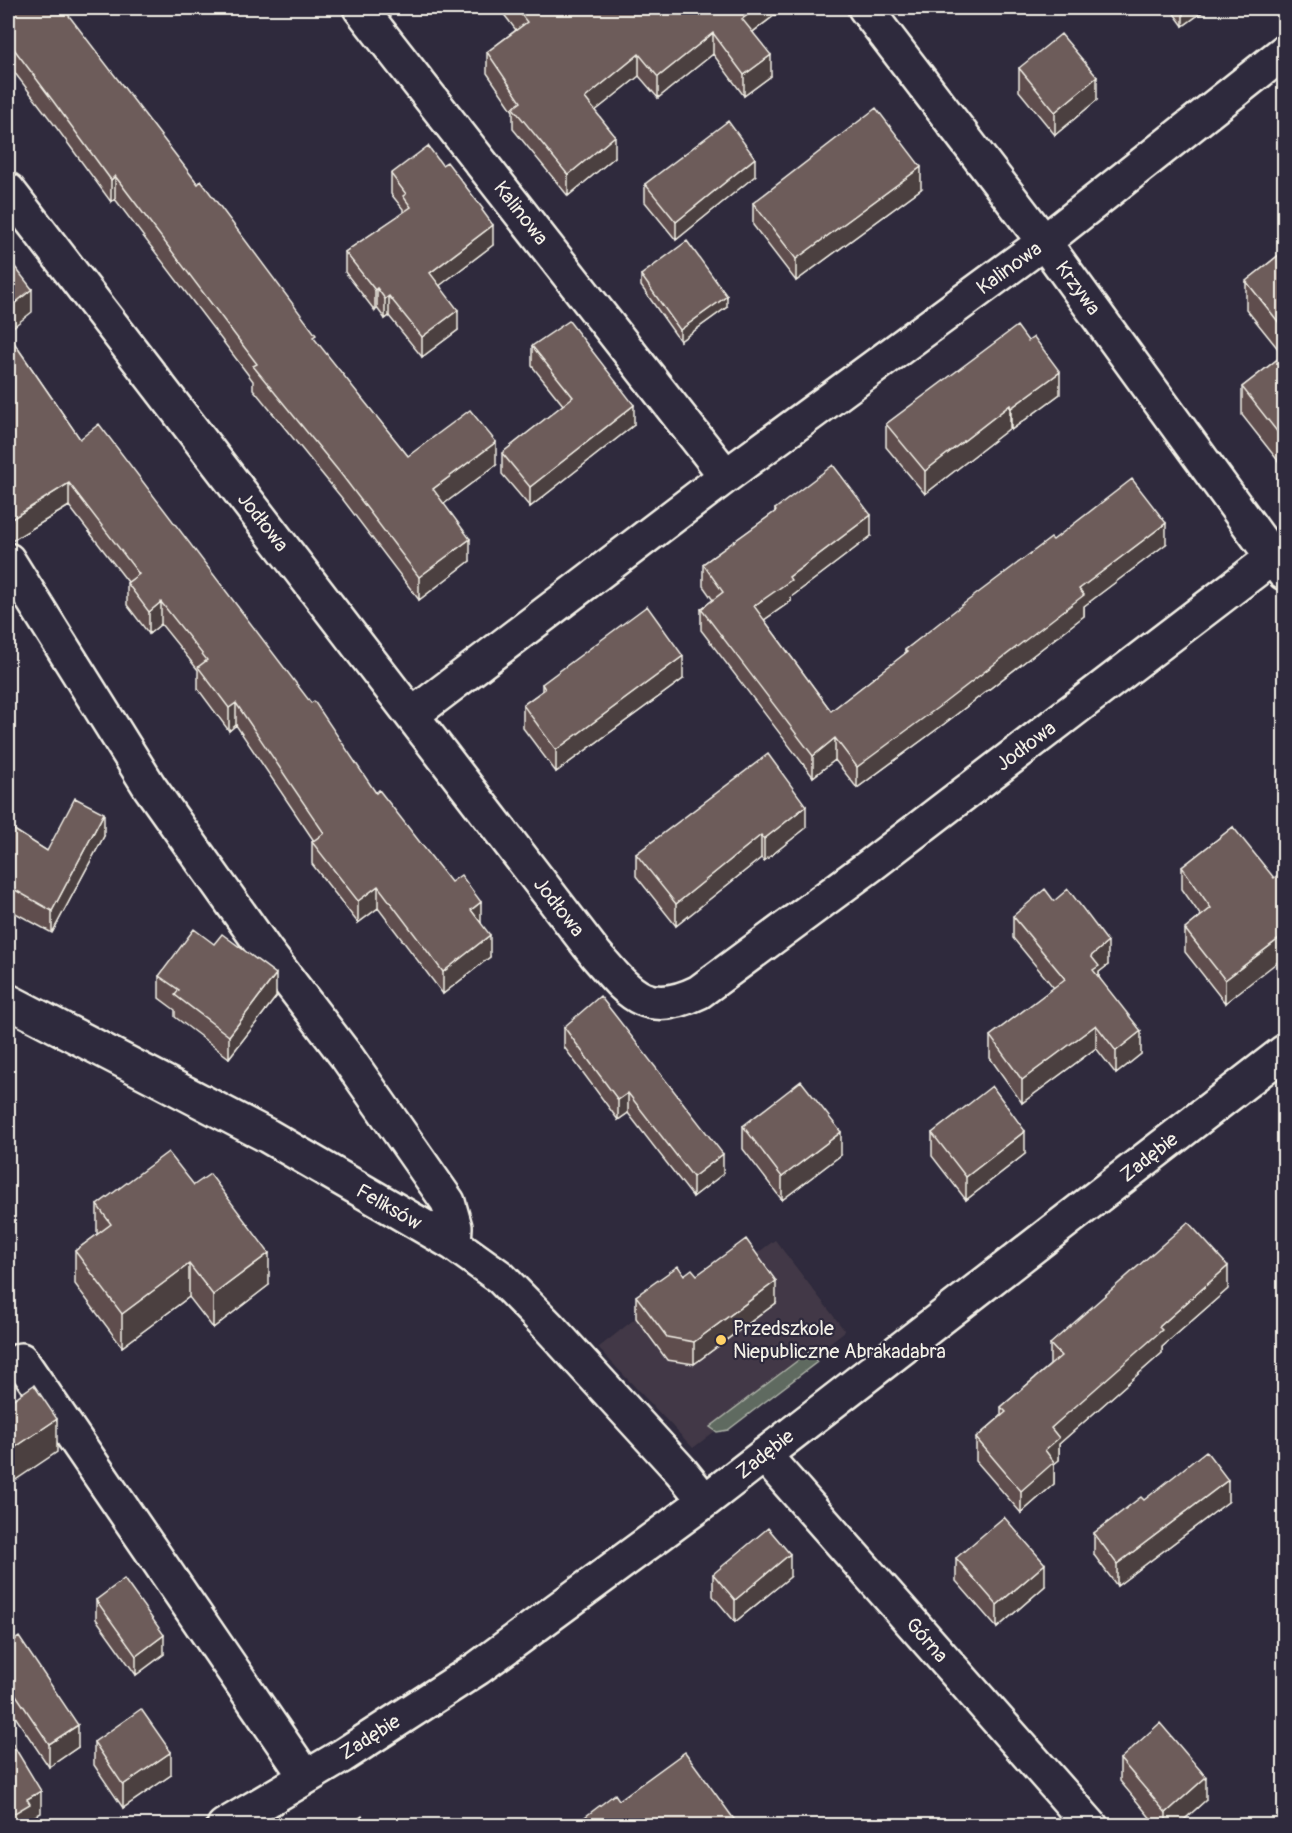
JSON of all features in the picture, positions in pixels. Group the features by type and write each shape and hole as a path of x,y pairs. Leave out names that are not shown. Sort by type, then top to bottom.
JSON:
{"street":[{"name":"Kalinowa","path":"360,8 726,476"},
{"name":"Krzywa","path":"865,8 1044,242 1279,565"},
{"name":"Kalinowa","path":"411,715 726,476 1044,242 1284,52"},
{"name":"Jodłowa","path":"8,190 589,945 635,996 653,1003 681,1001 699,992 1279,565"},
{"path":"8,560 149,786 266,951 342,1049 448,1202 455,1227 454,1244"},
{"name":"Feliksów","path":"8,1001 268,1136 454,1244 500,1277 549,1327 680,1470 705,1501"},
{"name":"Zadębie","path":"224,1826 478,1668 705,1501 1284,1052"},
{"path":"21,1360 306,1777"},
{"name":"Górna","path":"764,1455 1091,1826"}],"shaded area":[{"name":"Przedszkole Niepubliczne Abrakadabra","path":"775,1240 845,1331 693,1448 598,1348 636,1318 697,1298"}],"green space":[{"path":"809,1352 817,1362 728,1430 717,1432 710,1427"}],"building":[{"path":"8,8 63,8 198,184 201,181 316,335 313,337 408,456 470,410 496,442 433,489 470,539 419,577 341,474 253,366 257,364 115,176 111,180 8,41"},
{"path":"516,8 757,8 742,19 771,55 744,75 713,33 658,77 639,54 585,98 615,136 568,175 513,108 521,102 487,52 527,22"},
{"path":"1061,34 1097,77 1055,112 1019,68"},
{"path":"876,108 921,167 796,259 753,203"},
{"path":"728,121 755,158 676,222 645,184"},
{"path":"428,146 442,165 447,162 493,225 430,273 458,310 422,337 389,296 385,299 377,288 375,290 345,252 411,207 403,196 406,194 391,174"},
{"path":"687,241 727,296 680,330 641,275"},
{"path":"1284,251 1284,329 1246,281"},
{"path":"8,258 32,289 8,309"},
{"path":"569,321 634,405 530,487 502,453 573,397 532,346"},
{"path":"1017,326 1028,341 1034,337 1060,372 1011,408 1010,405 925,471 886,424"},
{"path":"8,334 80,439 99,424 311,703 314,701 376,793 379,790 451,882 461,875 481,902 471,910 490,935 443,972 378,886 358,901 312,842 324,833 236,703 229,708 198,667 207,660 161,602 149,612 127,583 139,574 69,483 10,520 8,516"},
{"path":"1284,354 1284,438 1283,439 1242,387"},
{"path":"833,465 871,515 789,577 791,580 754,606 831,711 907,652 905,650 962,605 1051,538 1053,540 1132,479 1166,523 1079,589 1084,595 857,767 835,738 813,756 701,609 723,592 703,564 776,511 775,509"},
{"path":"647,606 683,656 556,750 523,705 545,689 542,684"},
{"path":"768,754 806,806 764,839 761,835 676,904 636,854"},
{"path":"75,798 104,813 52,911 8,886 8,826 47,851"},
{"path":"1233,827 1274,878 1284,870 1284,935 1225,980 1185,929 1211,908 1182,867"},
{"path":"1045,889 1054,901 1068,889 1108,942 1091,956 1099,966 1093,970 1141,1031 1116,1051 1096,1025 1022,1080 990,1036 1065,979 1013,916"},
{"path":"194,929 214,944 222,934 276,974 229,1036 175,995 179,990 159,976"},
{"path":"600,996 723,1154 693,1177 628,1093 618,1100 564,1027"},
{"path":"801,1081 841,1132 782,1177 743,1126"},
{"path":"992,1086 1025,1131 966,1177 932,1133"},
{"path":"168,1152 194,1185 210,1174 269,1253 213,1295 189,1264 122,1314 75,1251 111,1224 97,1205"},
{"path":"1188,1222 1228,1266 1159,1327 1162,1330 1051,1428 1059,1438 1045,1450 1054,1462 1021,1491 976,1438 1006,1412 1001,1407 1061,1356 1050,1344"},
{"path":"746,1239 776,1281 694,1342 667,1337 636,1296 678,1266 684,1275 692,1269 697,1275"},
{"path":"34,1385 57,1419 8,1452 8,1403"},
{"path":"1206,1451 1228,1480 1117,1564 1094,1533 1141,1497 1144,1500"},
{"path":"1004,1517 1045,1564 997,1605 956,1558"},
{"path":"768,1528 790,1554 735,1600 713,1574"},
{"path":"124,1579 164,1635 136,1656 96,1600"},
{"path":"19,1637 78,1725 49,1744 8,1683 8,1645"},
{"path":"141,1709 171,1752 123,1785 94,1742"},
{"path":"1160,1723 1206,1777 1166,1813 1120,1759"},
{"path":"12,1743 41,1791 27,1799 30,1804 8,1817 8,1746"},
{"path":"685,1752 739,1826 573,1826 615,1794 619,1800"},
{"path":"362,1816 369,1826 348,1826"}],"place":[{"name":"Przedszkole Niepubliczne Abrakadabra","path":"721,1340"}]}
